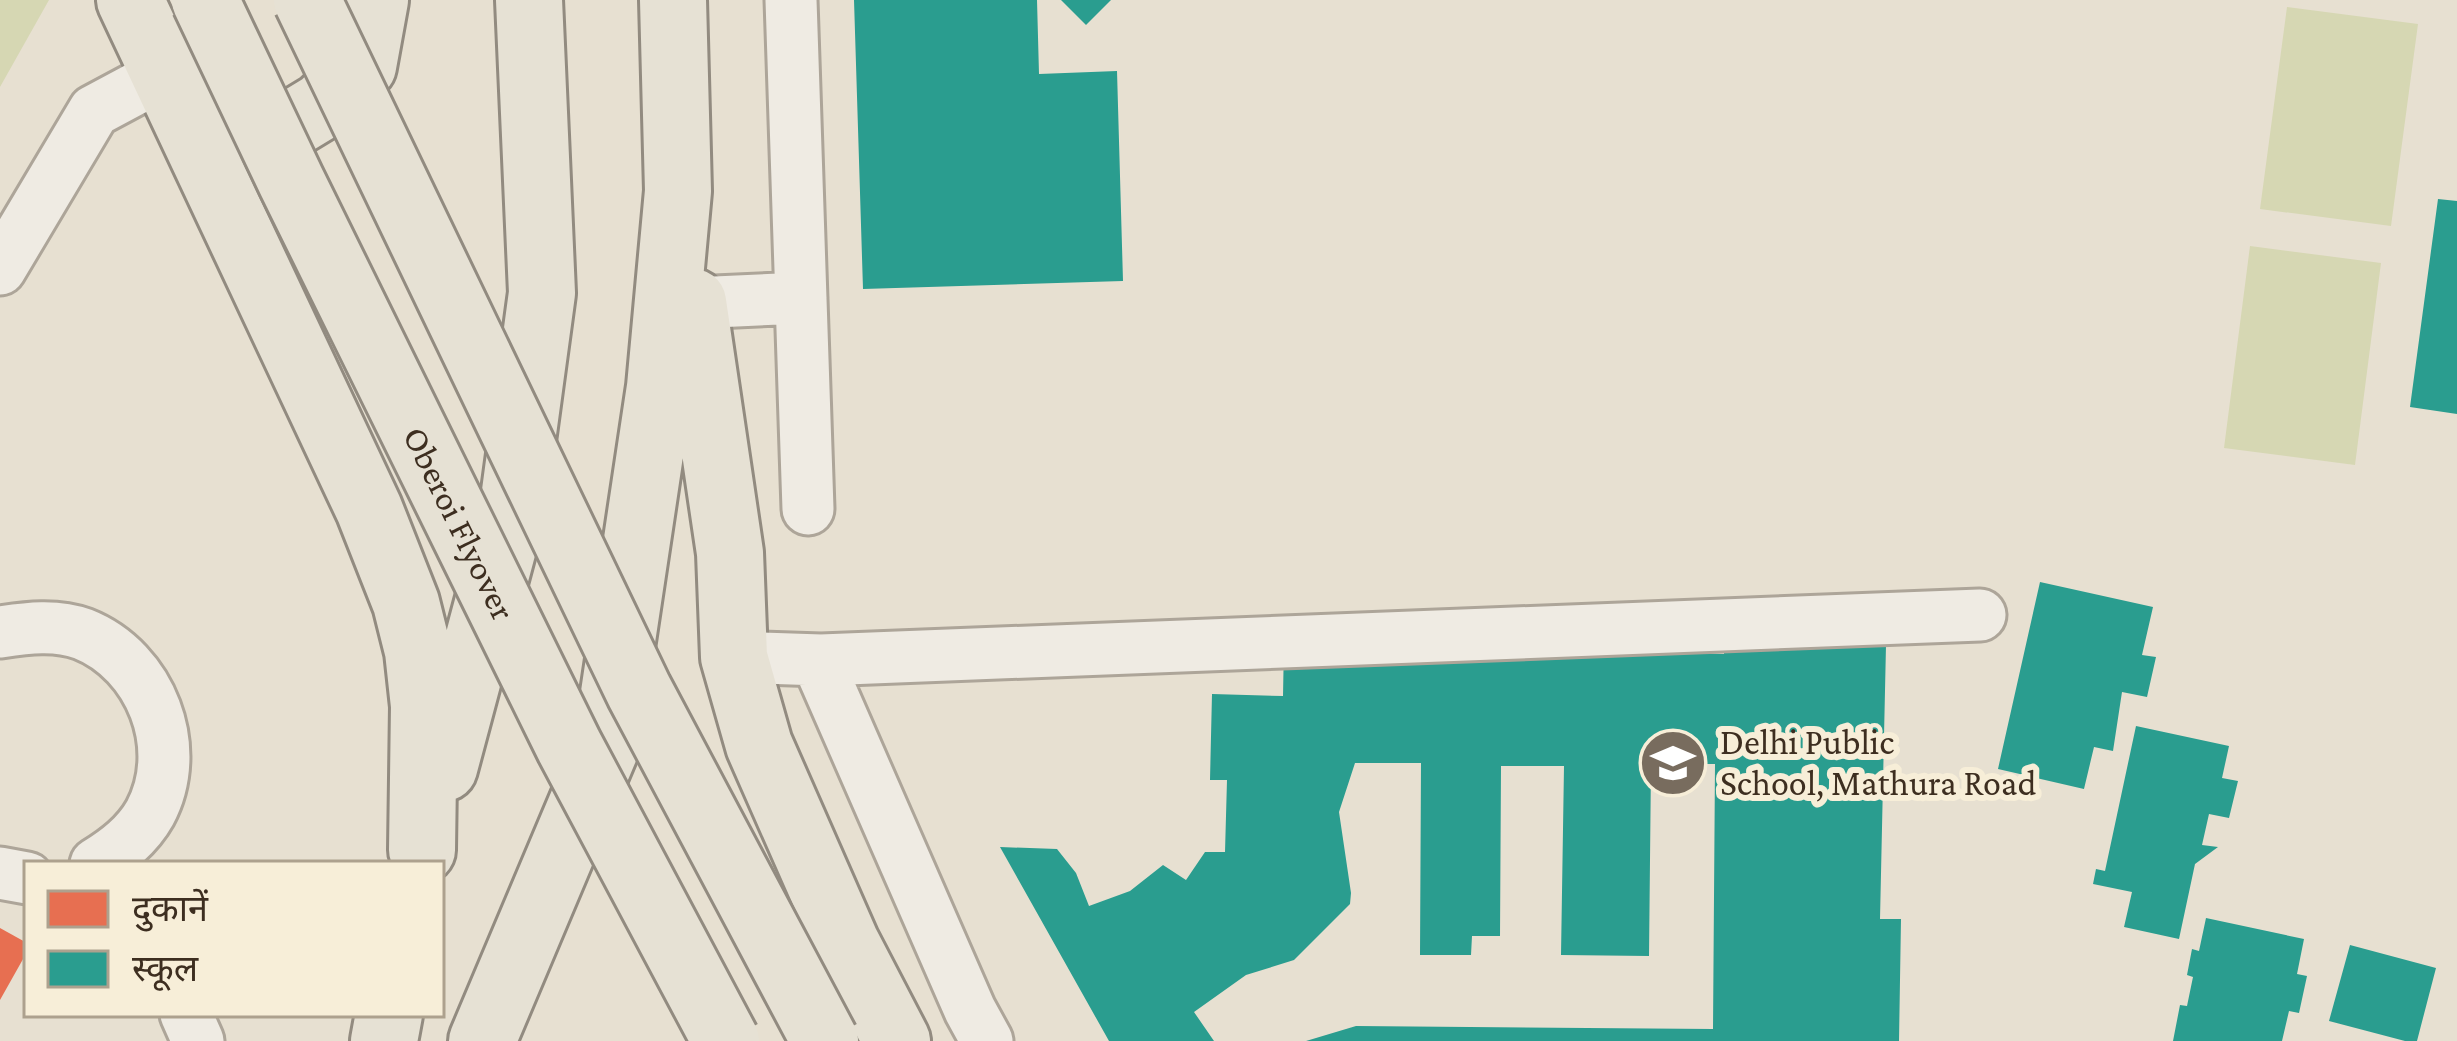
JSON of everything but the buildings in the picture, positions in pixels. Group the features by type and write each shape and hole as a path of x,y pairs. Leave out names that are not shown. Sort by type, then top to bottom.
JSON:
{"main road":[{"path":"130,0 369,509 406,603 424,706 420,857"},
{"name":"Oberoi Flyover","path":"205,0 569,746 726,1041"},
{"path":"307,0 639,691 825,1041"},
{"path":"165,73 208,107 244,125 294,123 322,106 363,66 375,0"},
{"path":"420,857 512,514 542,293 529,0"},
{"path":"482,1041 606,747 660,387 677,191 673,0"},
{"path":"677,191 730,553 734,657 759,745 847,943 897,1041"}],"lane":[{"path":"791,0 808,509"},
{"path":"0,269 94,111 165,73"},
{"path":"693,303 801,298"},
{"path":"734,657 817,660 1980,615"},
{"path":"0,632 39,626 82,634 119,656 147,688 163,729 164,772 150,813 124,847 101,861"},
{"path":"817,660 987,1041"}],"green space":[{"path":"0,0 49,0 0,87"},
{"path":"2287,7 2418,24 2391,226 2260,209"},
{"path":"2250,246 2381,263 2355,465 2224,448"}],"place":[{"name":"Delhi Public School, Mathura Road","path":"1673,763"}]}
